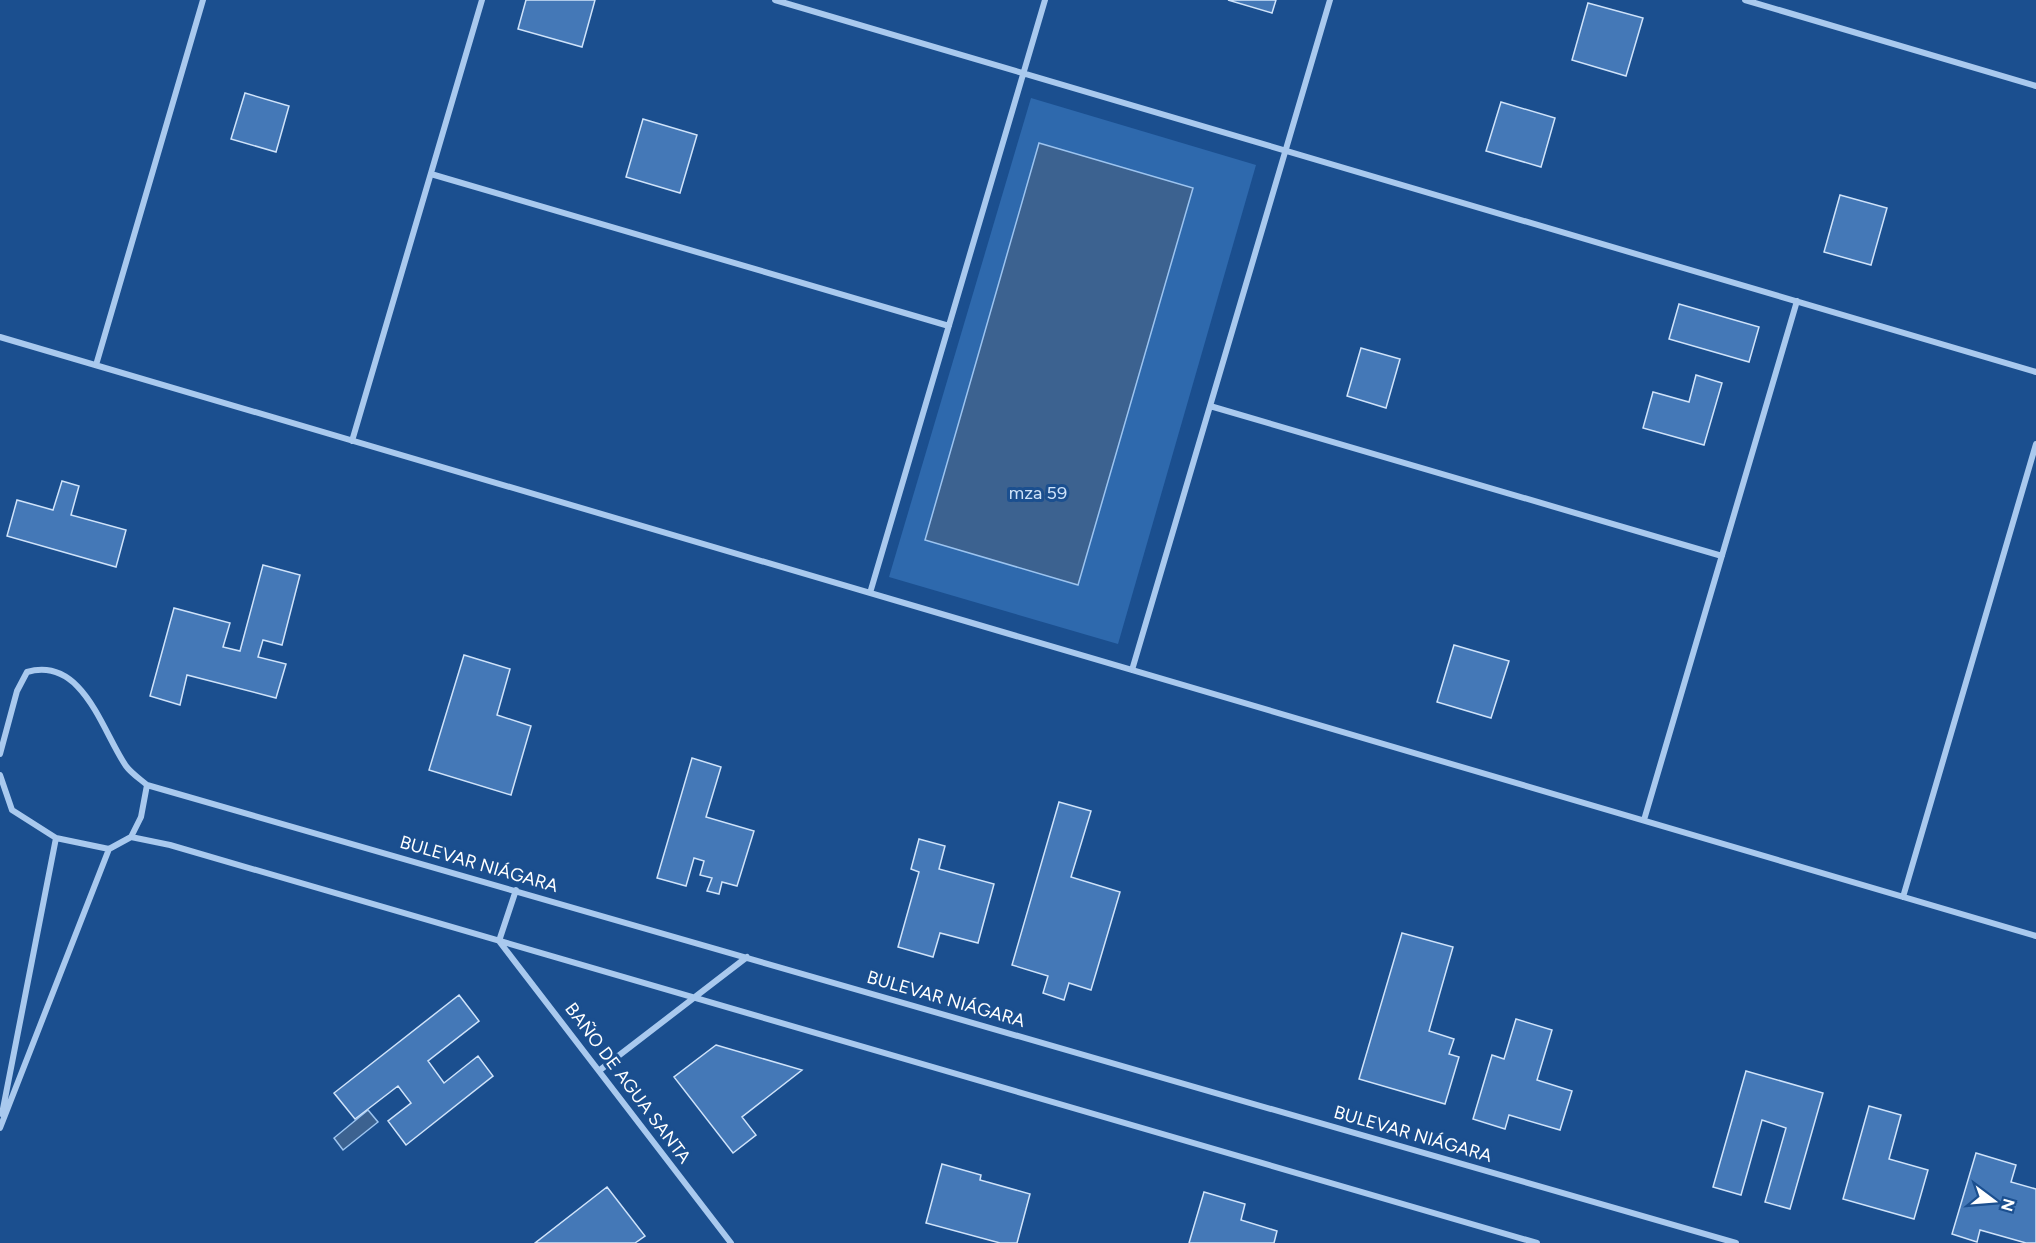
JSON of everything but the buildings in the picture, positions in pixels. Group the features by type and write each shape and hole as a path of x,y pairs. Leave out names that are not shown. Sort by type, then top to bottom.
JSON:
{"street":[{"path":"96,365 204,0"},
{"path":"352,441 482,0"},
{"path":"775,0 2036,372"},
{"path":"870,593 1045,0"},
{"path":"1132,670 1330,0"},
{"path":"1745,0 2036,86"},
{"path":"431,174 949,326"},
{"path":"1644,820 1797,301"},
{"path":"0,337 2036,936"},
{"path":"1210,406 1722,556"},
{"path":"1903,897 2036,444"},
{"name":"BULEVAR NIÁGARA","path":"0,754 17,691 27,672 40,668 69,678 83,691 127,768 147,785 1736,1243"},
{"path":"0,775 12,810 56,838 109,849"},
{"path":"0,1126 109,849 131,837 141,817 147,785"},
{"path":"131,837 170,845 1538,1243"},
{"path":"0,1126 56,838"},
{"path":"500,941 516,890"},
{"name":"BAÑO DE AGUA SANTA","path":"500,941 731,1243"},
{"path":"600,1070 747,957"}],"green space":[{"name":"mza 59","path":"1031,98 1256,165 1118,644 889,577"}],"shaded area":[{"path":"1039,143 1193,188 1078,585 925,540"},
{"path":"368,1110 378,1122 343,1150 334,1138"}]}
